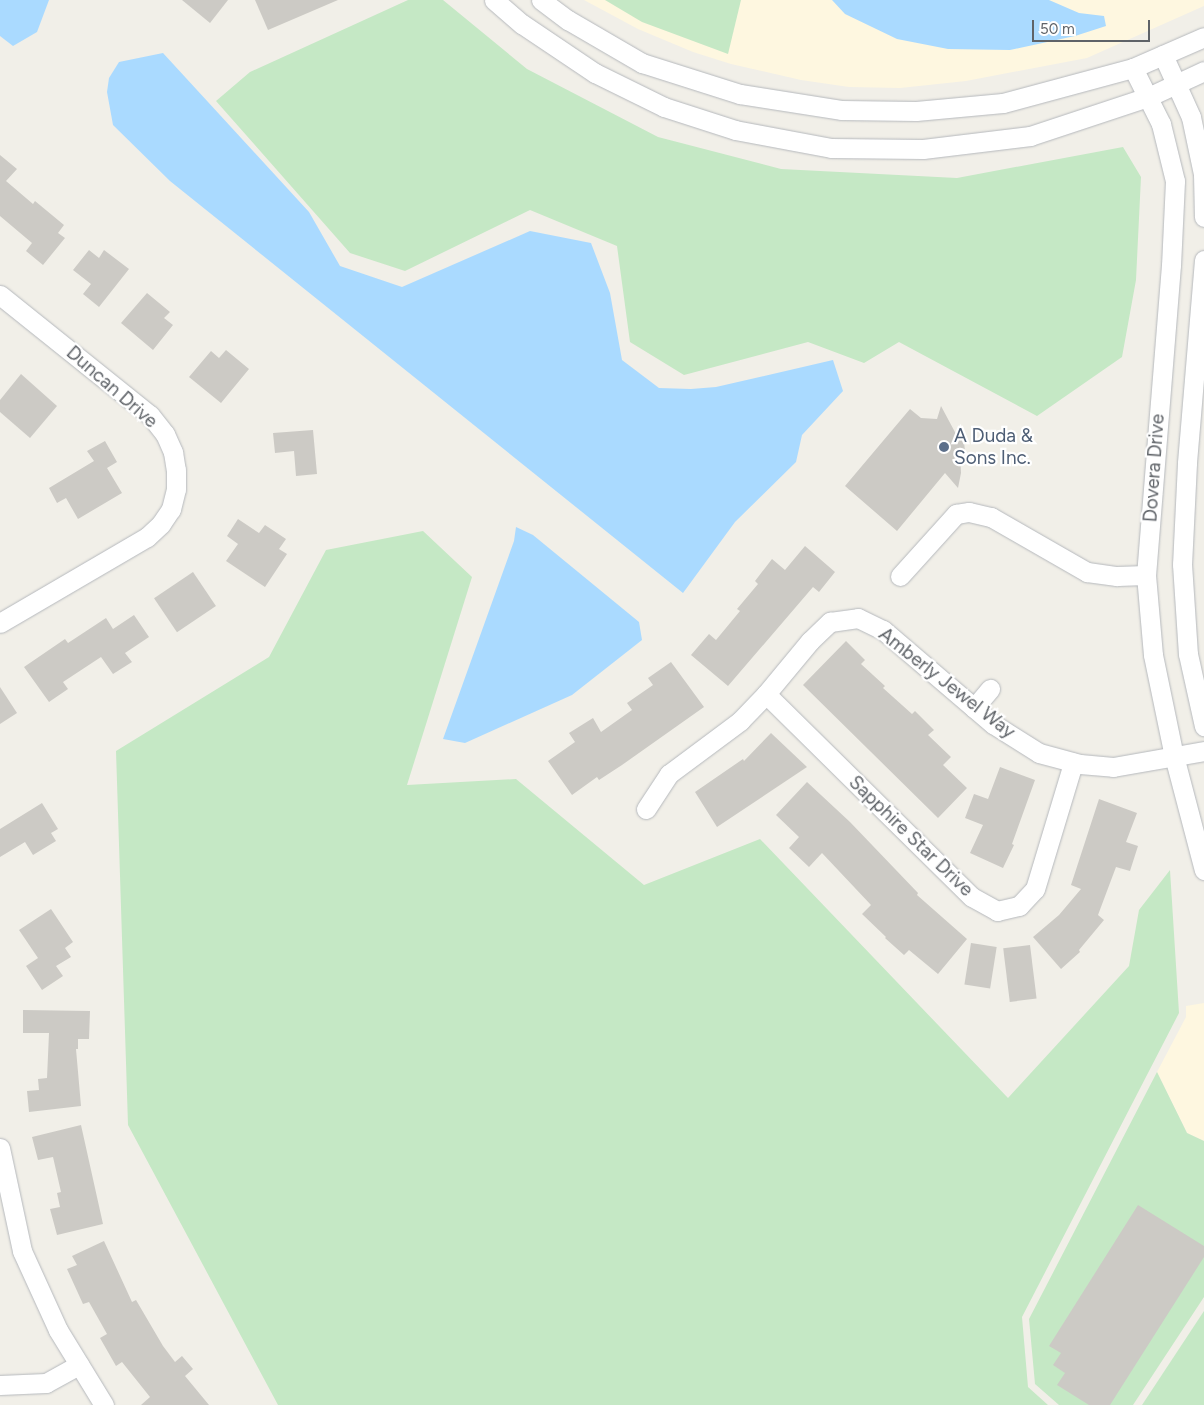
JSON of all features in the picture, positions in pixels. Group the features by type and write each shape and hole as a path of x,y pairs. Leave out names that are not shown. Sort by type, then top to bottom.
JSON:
{"street":[{"path":"494,0 522,24 594,73 664,107 735,130 831,148 923,149 1030,136 1148,97 1204,71"},
{"path":"541,0 568,20 642,63 740,94 840,110 916,111 1003,103 1133,68 1204,36"},
{"path":"1162,55 1191,116 1203,174 1204,217"},
{"name":"Dovera Drive","path":"1133,68 1161,124 1175,181 1171,265 1146,575 1153,655 1174,756 1204,870"},
{"name":"Dovera Drive","path":"1204,260 1188,443 1182,564 1188,654 1204,726"},
{"name":"Duncan Drive","path":"0,295 150,415 165,434 173,452 176,470 176,489 171,509 161,524 146,538 0,623"},
{"path":"900,576 956,514 969,512 990,517 1087,572 1117,576 1146,575"},
{"name":"Amberly Jewel Way","path":"646,809 669,774 740,721 766,694 810,641 830,622 858,618 883,630 992,724 1039,753 1073,763 1113,767 1204,751"},
{"path":"974,708 990,689"},
{"name":"Sapphire Star Drive","path":"766,694 972,897 997,911 1019,906 1035,889 1073,763"},
{"path":"0,1148 22,1251 58,1330 104,1405"},
{"path":"0,1385 46,1383 79,1365"}],"shaded area":[{"path":"584,0 1204,0 1204,6 1087,58 966,81 900,88 849,87 801,80 731,64 693,52 638,29"},
{"path":"1204,1003 1204,1141 1187,1133 1157,1072 1186,1017 1186,1006"}],"green space":[{"path":"408,0 443,0 527,69 658,137 781,169 957,178 1123,147 1141,177 1136,280 1122,357 1037,416 899,342 864,363 808,342 684,375 630,342 617,246 530,210 405,271 350,253 216,101 250,72"},
{"path":"605,0 741,0 728,54 642,22"},
{"path":"423,531 472,577 407,785 516,779 644,885 760,839 1008,1098 1129,966 1139,910 1170,870 1179,1013 1022,1317 1028,1387 1048,1405 278,1405 128,1125 116,751 269,657 326,550"},
{"path":"1157,1072 1187,1133 1204,1141 1204,1297 1133,1405 1059,1405 1035,1384 1029,1319"},
{"path":"1204,1311 1204,1405 1142,1405"}],"water":[{"path":"0,0 49,0 37,32 13,46 0,36"},
{"path":"832,0 1049,0 1079,13 1104,16 1106,26 1075,36 1010,50 948,49 897,39 845,14"},
{"path":"163,53 309,212 340,266 402,287 530,231 591,243 610,293 622,360 659,388 691,389 716,387 833,360 843,391 802,435 796,462 735,522 683,593 170,181 113,125 107,92 109,78 119,62"},
{"path":"516,527 533,535 639,622 642,640 572,695 465,743 443,739 514,541"}],"building":[{"path":"182,0 228,0 210,23"},
{"path":"255,0 338,0 268,30"},
{"path":"0,155 17,169 6,181 33,204 35,201 64,225 58,233 65,238 43,265 26,251 32,243 0,216"},
{"path":"89,250 99,258 104,250 129,269 99,307 83,294 91,284 73,270"},
{"path":"147,293 170,312 164,318 173,325 153,350 121,323"},
{"path":"226,350 249,369 221,403 189,377 211,351 219,358"},
{"path":"21,374 57,406 30,438 0,412 0,400"},
{"path":"941,406 956,434 963,433 965,451 960,453 961,473 958,488 945,473 897,531 845,486 910,409 921,418 937,419"},
{"path":"313,430 317,474 296,476 294,451 275,453 273,433"},
{"path":"105,441 117,462 107,468 122,493 78,519 66,498 57,503 49,488 94,461 87,451"},
{"path":"238,519 259,533 265,525 286,539 279,549 287,554 265,587 226,561 238,544 227,536"},
{"path":"805,546 835,572 819,592 813,587 728,686 691,655 709,634 716,640 740,611 737,609 758,584 755,581 772,559 785,570"},
{"path":"193,572 216,606 177,632 154,598"},
{"path":"134,615 149,637 125,653 132,662 113,674 101,657 63,682 68,689 49,702 24,667 65,639 68,643 106,618 113,629"},
{"path":"846,641 865,660 861,664 885,686 883,688 912,714 915,711 934,730 928,735 951,757 943,765 967,788 938,818 803,685"},
{"path":"671,662 704,707 622,765 599,780 597,777 572,795 548,761 575,742 569,733 593,718 601,732 632,710 627,703 653,685 648,678"},
{"path":"0,687 17,713 0,724"},
{"path":"771,733 807,767 717,827 695,792 743,759 744,761"},
{"path":"1000,767 1035,780 1012,844 1014,845 1003,868 970,853 983,825 965,818 974,794 988,799"},
{"path":"807,782 850,822 918,893 917,895 967,939 938,974 909,950 904,955 885,938 862,914 871,905 822,853 809,867 789,848 799,837 776,815"},
{"path":"1099,799 1137,813 1126,842 1138,846 1130,871 1116,867 1098,915 1104,920 1079,950 1080,952 1061,969 1033,937 1059,915 1081,889 1071,885"},
{"path":"42,803 58,829 51,833 56,841 33,855 25,842 0,857 0,829"},
{"path":"51,909 73,942 65,948 71,957 56,966 63,976 42,990 26,966 38,958 19,930"},
{"path":"971,943 997,947 990,989 964,984"},
{"path":"1030,945 1037,999 1010,1002 1003,948"},
{"path":"23,1010 90,1011 89,1039 78,1039 78,1049 76,1049 81,1106 29,1112 27,1091 39,1090 38,1079 47,1078 49,1033 23,1033"},
{"path":"81,1125 103,1224 57,1235 50,1209 60,1207 57,1193 61,1192 53,1157 38,1160 32,1137"},
{"path":"1138,1205 1204,1246 1204,1257 1110,1405 1089,1405 1057,1385 1065,1373 1053,1365 1061,1353 1049,1346"},
{"path":"104,1241 132,1302 136,1300 163,1346 175,1362 182,1356 193,1369 185,1376 209,1405 141,1405 150,1397 122,1362 116,1366 100,1338 107,1334 89,1302 83,1304 67,1269 77,1265 72,1256"}],"place":[{"name":"A Duda & Sons Inc.","path":"944,447"}]}
